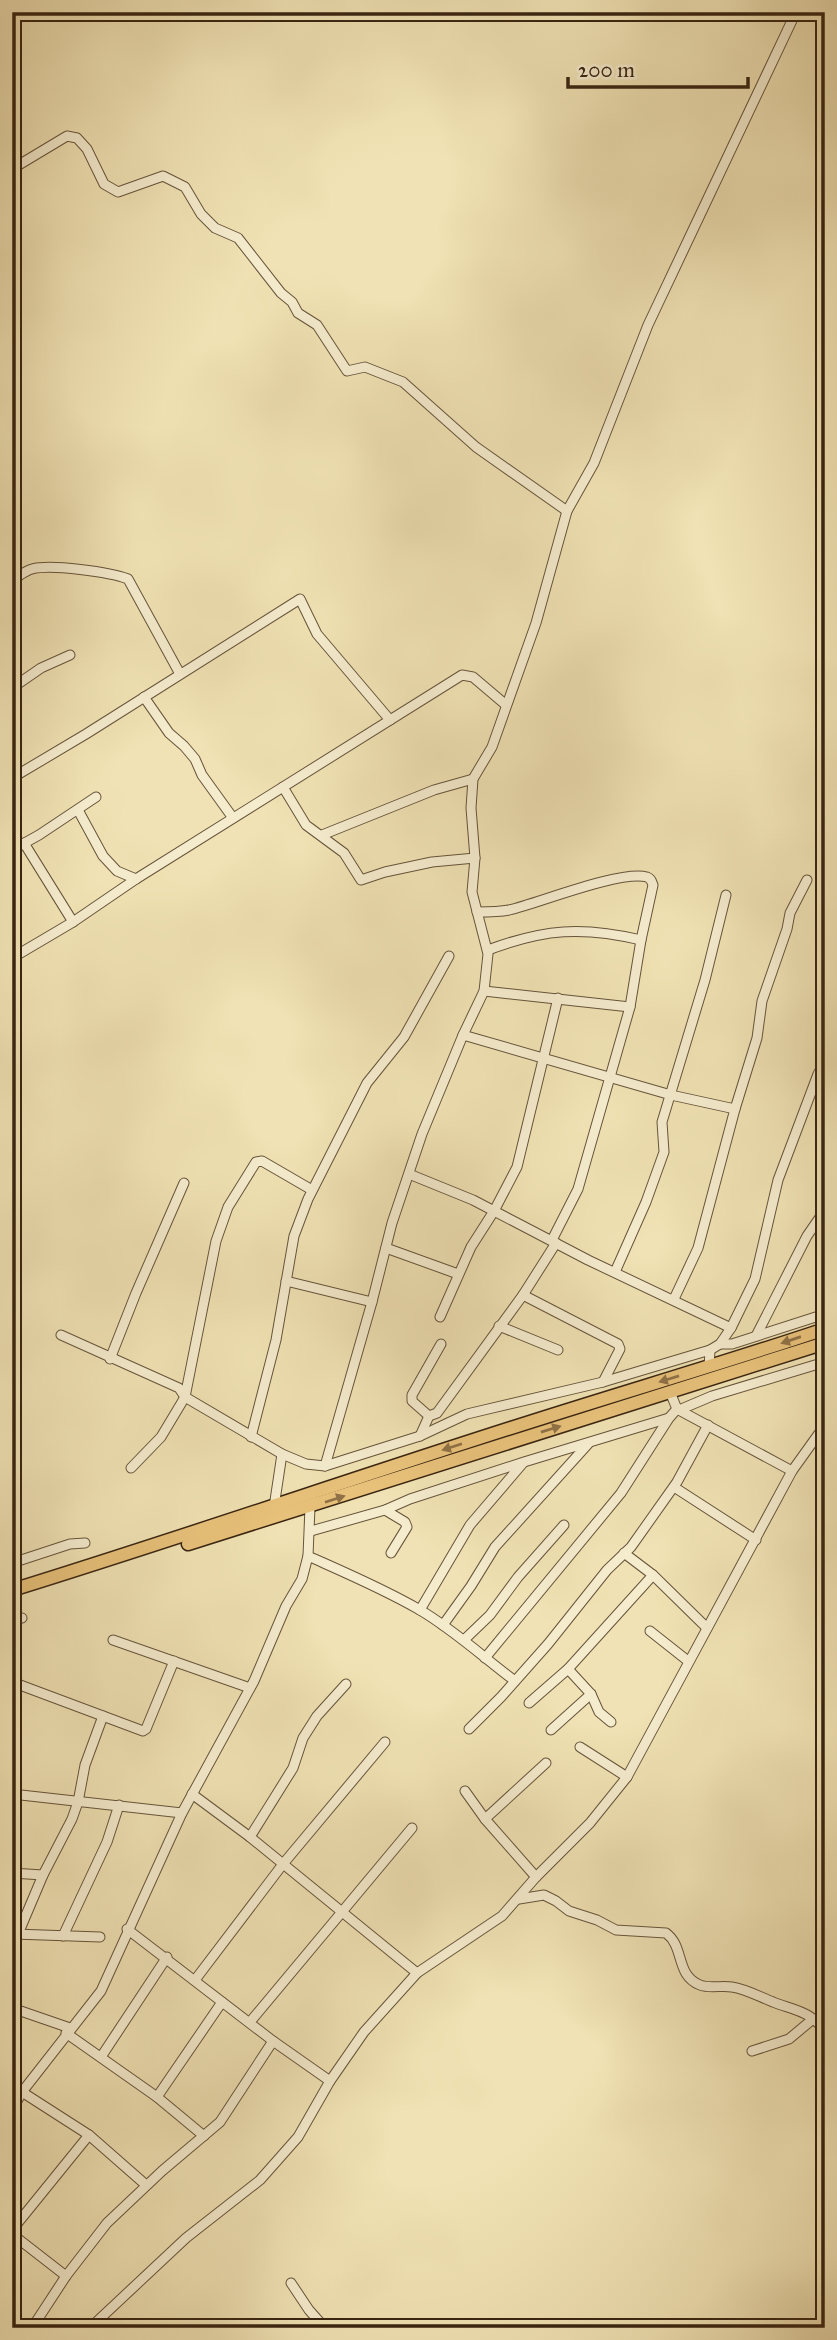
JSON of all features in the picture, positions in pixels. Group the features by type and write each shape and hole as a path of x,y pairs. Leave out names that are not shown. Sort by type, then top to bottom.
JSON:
{"highway":[{"path":"12,1598 512,1427 825,1329"},
{"path":"12,1590 310,1507 825,1343"}],"street":[{"path":"325,1466 386,1248 422,1134 484,991 488,950 472,892 475,858 472,779 492,747 536,624 567,511 594,463 649,325 796,12"},
{"path":"12,169 67,136 77,138 87,149 104,184 118,192 163,176 186,187 201,214 215,228 238,238 281,293 292,302 298,313 317,325 348,372 365,367 402,382 476,447 567,511"},
{"path":"12,580 39,568 87,570 128,579 180,674"},
{"path":"12,778 300,598 317,634 390,720"},
{"path":"12,688 41,668 70,655"},
{"path":"12,958 462,675 473,677 506,705"},
{"path":"144,697 169,733 195,759 202,775 233,818"},
{"path":"322,835 434,790 472,779"},
{"path":"283,787 306,825 344,853 363,881 385,872 432,862 475,858"},
{"path":"73,922 16,846 96,797"},
{"path":"78,810 103,856 117,871 136,879"},
{"path":"117,871 122,890"},
{"path":"421,1436 429,1416 437,1413 523,1295 554,1242 578,1189 630,1007 653,885 651,879 646,877 602,883 508,910 477,912"},
{"path":"674,1299 698,1248 757,1038 762,1001 790,913 807,880"},
{"path":"615,1272 664,1153 662,1122 705,980 726,895"},
{"path":"488,950 523,937 546,933 591,931 641,940"},
{"path":"251,1437 276,1340 294,1236 313,1190 367,1083 404,1037 449,956"},
{"path":"484,991 630,1007"},
{"path":"440,1317 471,1247 517,1167 558,998"},
{"path":"463,1035 671,1095 735,1109"},
{"path":"61,1335 178,1388 185,1397 282,1454 306,1464 325,1466 421,1436 467,1414 603,1382 710,1350 720,1344 731,1328 755,1279 778,1180 825,1061"},
{"path":"131,1468 161,1437 185,1397 216,1241 228,1208 250,1170 256,1162 262,1161 313,1190"},
{"path":"409,1174 473,1200 731,1328"},
{"path":"110,1359 184,1183"},
{"path":"756,1336 807,1236 825,1210"},
{"path":"386,1248 458,1273"},
{"path":"286,1281 372,1302"},
{"path":"523,1295 618,1344 620,1349 603,1382"},
{"path":"720,1344 732,1344 825,1314"},
{"path":"499,1326 558,1350"},
{"path":"429,1416 412,1401 412,1395 441,1344"},
{"path":"709,1367 710,1350"},
{"path":"485,1658 621,1493 669,1419 678,1410 712,1396 825,1362"},
{"path":"670,1392 678,1410 792,1471"},
{"path":"311,1531 385,1510 410,1499 524,1462 669,1419"},
{"path":"469,1729 548,1644 607,1570 624,1553 674,1487 708,1425"},
{"path":"90,2328 106,2316 186,2238 260,2180 298,2137 330,2081 363,2032 417,1973 502,1916 536,1877 590,1823 628,1777 792,1471 825,1425"},
{"path":"443,1625 495,1547 589,1443"},
{"path":"274,1507 282,1454"},
{"path":"420,1610 470,1525 524,1462"},
{"path":"674,1487 756,1540"},
{"path":"12,2110 22,2092 101,1991 182,1813 250,1688 286,1606 300,1585 308,1556 310,1507"},
{"path":"385,1510 405,1522 407,1527 391,1553"},
{"path":"464,1640 490,1615 518,1577 564,1525"},
{"path":"12,1563 70,1544 85,1543"},
{"path":"624,1553 653,1575 707,1628"},
{"path":"308,1556 420,1610 464,1640 515,1681"},
{"path":"529,1703 568,1669 653,1575"},
{"path":"650,1631 688,1661"},
{"path":"113,1640 250,1688"},
{"path":"12,1682 139,1731 146,1729 174,1661"},
{"path":"568,1669 591,1694 599,1713 611,1722"},
{"path":"250,1837 293,1768 303,1738 317,1716 346,1685"},
{"path":"551,1730 591,1694"},
{"path":"100,1937 15,1934 72,1819 85,1765 103,1716"},
{"path":"195,1980 283,1864 385,1742"},
{"path":"580,1747 628,1777"},
{"path":"485,1819 546,1763"},
{"path":"465,1791 485,1819 536,1877"},
{"path":"12,1794 182,1813"},
{"path":"192,1794 250,1837 417,1973"},
{"path":"63,1936 107,1842 119,1805"},
{"path":"250,2022 412,1828"},
{"path":"12,1873 43,1875"},
{"path":"519,1899 544,1895 556,1900 569,1911 597,1920 615,1930 666,1933 678,1947 681,1966 699,1985 743,1989 813,2019 825,2031"},
{"path":"127,1929 167,1957 273,2041 330,2081"},
{"path":"101,2057 167,1957"},
{"path":"157,2097 222,2002"},
{"path":"12,2008 68,2031 157,2097 204,2136"},
{"path":"752,2052 789,2039 813,2019"},
{"path":"33,2328 66,2276 99,2232 146,2185 220,2122 273,2041"},
{"path":"22,2092 89,2134 146,2185"},
{"path":"66,2276 12,2232 89,2134"},
{"path":"291,2283 325,2328"}]}
